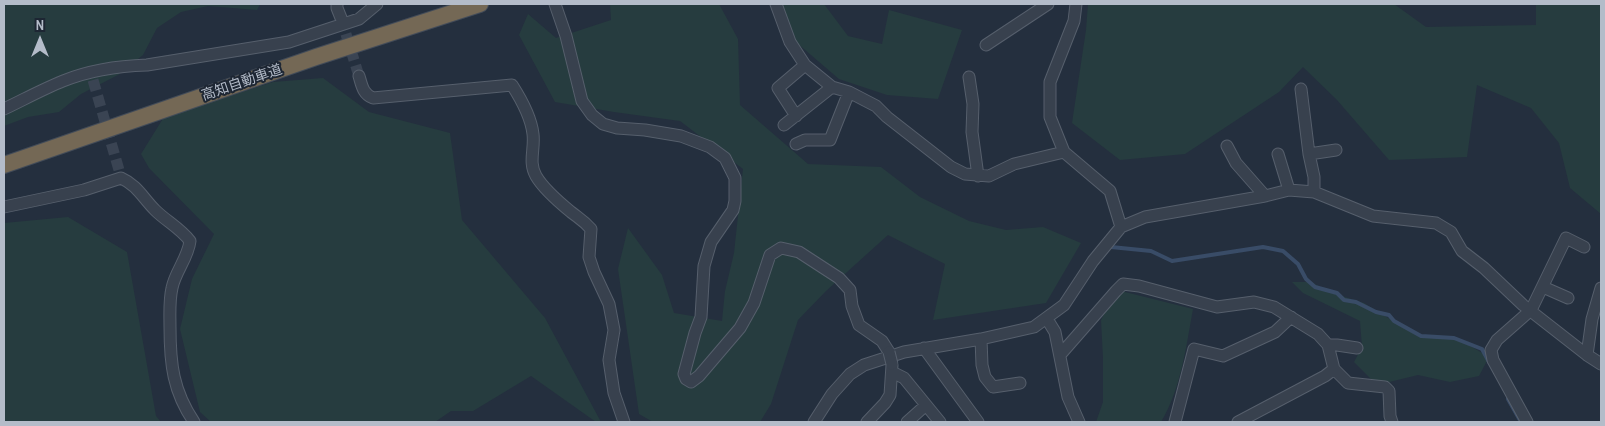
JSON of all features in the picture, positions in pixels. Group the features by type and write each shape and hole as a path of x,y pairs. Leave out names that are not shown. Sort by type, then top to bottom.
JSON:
{"highway":[{"name":"高知自動車道","path":"4,154 159,100 450,4"},
{"name":"高知自動車道","path":"4,165 316,57 480,4"}],"street":[{"path":"337,4 340,18"},
{"path":"4,110 63,81 92,76 123,66 147,65 290,42 359,19 377,4"},
{"path":"554,4 566,36 582,101 592,115 603,124 617,128 681,136 710,147 725,158 735,178 733,210 711,242 704,266 701,316 684,374 686,379 691,382 699,376 740,328 754,304 770,255 781,248 799,252 839,278 850,290 852,306 860,325 882,342 889,352 892,368 890,395 867,422"},
{"path":"776,4 790,42 805,66 832,87 849,92 876,106 887,117 951,167 965,174 989,176 1014,164 1064,152"},
{"path":"986,44 1048,4"},
{"path":"1076,4 1074,21 1050,82 1050,117 1064,152 1110,192 1121,227"},
{"path":"796,116 778,88 805,66"},
{"path":"359,76 363,91 366,95 373,98 512,85 524,105 533,134 532,166 536,177 554,197 572,213 583,219 592,229 589,257 609,304 614,330 610,360 614,394 624,422"},
{"path":"969,77 973,104 972,132 978,176"},
{"path":"784,125 832,87"},
{"path":"1301,89 1309,154 1314,177 1314,192"},
{"path":"796,144 805,140 830,140 849,92"},
{"path":"1227,146 1236,164 1265,196"},
{"path":"1309,154 1336,150"},
{"path":"1278,154 1289,190"},
{"path":"4,207 84,190 120,174 131,182 156,211 183,232 190,241 189,248 172,286 170,302 170,356 175,386 194,422"},
{"path":"814,422 832,394 850,374 864,365 904,352 982,339 1034,327 1048,319 1064,305 1093,261 1121,227 1145,217 1289,190 1314,192 1373,216 1436,223 1451,232 1462,251 1484,268 1523,305 1601,364"},
{"path":"1527,422 1493,360 1491,350 1496,340 1531,310 1566,238 1584,246"},
{"path":"1060,355 1123,284 1139,286 1217,307 1254,302 1274,307 1318,334 1328,345 1334,369 1348,383 1385,387 1390,391 1390,416 1392,422"},
{"path":"1543,287 1568,298"},
{"path":"1587,355 1592,319 1601,288"},
{"path":"1175,422 1194,349 1223,356 1275,332 1291,318"},
{"path":"1048,319 1055,332 1068,396 1079,422"},
{"path":"982,339 982,365 985,377 993,387 1020,383"},
{"path":"1328,345 1357,348"},
{"path":"924,348 978,422"},
{"path":"892,368 904,378 940,422"},
{"path":"1238,422 1325,376 1334,369"},
{"path":"907,422 926,405"}],"green space":[{"path":"4,4 260,4 257,10 208,6 181,12 157,28 143,55 118,75 81,94 59,112 28,117 4,126"},
{"path":"610,4 719,4 738,39 740,105 808,164 881,167 920,197 969,221 1006,230 1043,227 1081,243 1046,303 933,320 945,264 888,235 826,291 798,320 771,404 760,422 653,422 639,414 618,269 628,228 662,275 674,313 722,321 725,291 734,253 743,169 680,121 555,102 519,35 528,14 556,38 611,20"},
{"path":"777,4 824,4 848,36 882,44 889,10 962,30 938,99 887,95 839,79 783,31"},
{"path":"1088,4 1394,4 1426,27 1536,25 1536,4 1601,4 1601,214 1570,188 1559,143 1531,108 1477,85 1467,157 1389,160 1337,100 1303,67 1279,92 1185,154 1120,160 1072,123"},
{"path":"323,78 369,112 450,133 462,220 545,318 601,422 596,422 531,376 473,411 451,411 435,422 211,422 200,412 180,329 192,279 214,234 149,168 141,154 164,117 273,82"},
{"path":"68,217 127,252 156,416 161,422 4,422 4,223"},
{"path":"1292,282 1311,282 1332,293 1364,303 1419,337 1455,337 1489,357 1479,376 1450,382 1418,375 1377,385 1354,362 1362,347 1360,321 1303,293"},
{"path":"1117,290 1193,309 1178,382 1161,422 1096,422 1103,402 1101,320"}],"waterway":[{"path":"1111,247 1151,251 1172,261 1263,247 1283,251 1298,264 1306,279 1315,287 1337,293 1344,300 1356,302 1376,312 1389,315 1394,321 1421,336 1454,338 1482,349 1489,362"},
{"path":"1508,399 1521,422"}],"tunnel":[{"path":"341,18 359,76"},
{"path":"93,80 119,170"}]}
